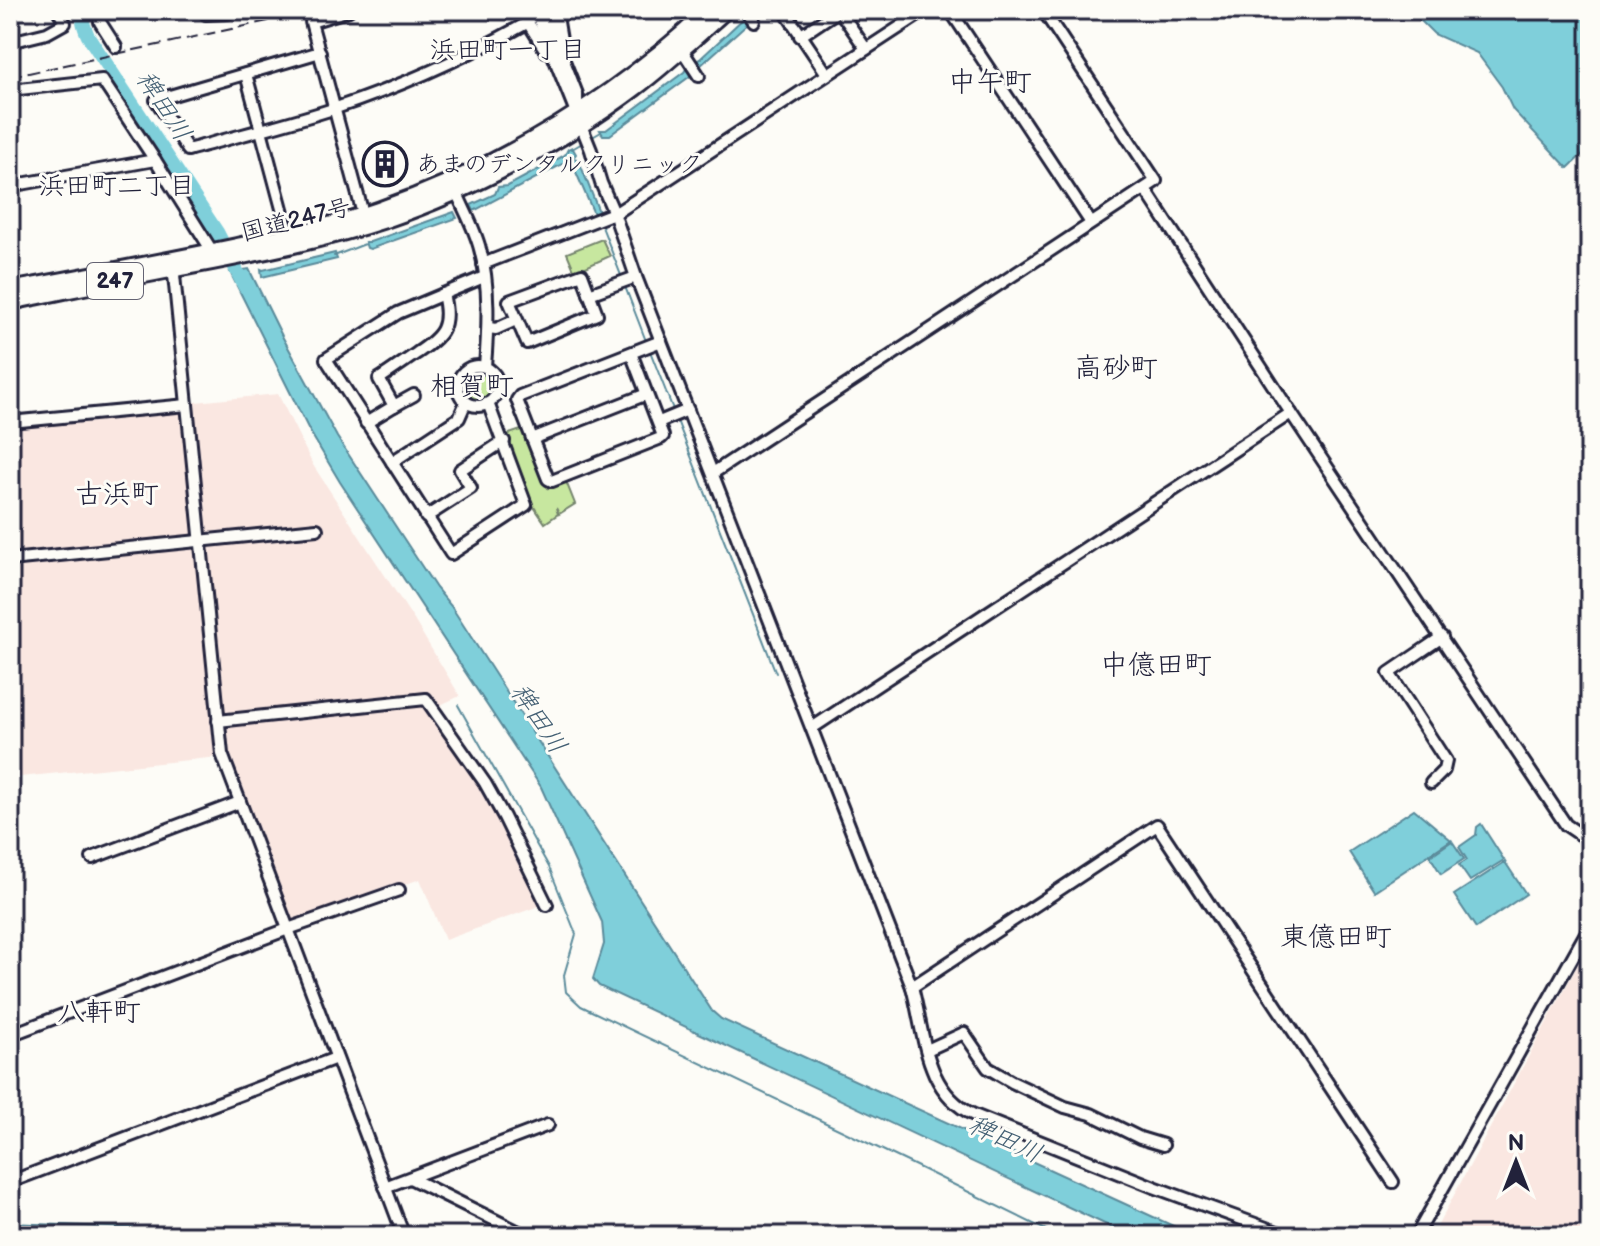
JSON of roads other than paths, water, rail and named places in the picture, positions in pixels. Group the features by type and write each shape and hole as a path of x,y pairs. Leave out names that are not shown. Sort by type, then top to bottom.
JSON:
{"highway":[{"name":"国道247号","path":"243,250 363,214 469,174 538,137 581,124 709,10"},
{"name":"国道247号","path":"10,302 216,254 310,242 459,197 581,124 685,55 726,10"},
{"name":"国道247号","path":"10,290 173,264"}],"street":[{"path":"10,42 47,33 65,23 58,10"},
{"path":"100,10 100,22 116,47"},
{"path":"204,10 206,14 235,10"},
{"path":"349,10 311,22 363,214"},
{"path":"520,10 560,64"},
{"path":"535,10 577,94 581,124 601,183 604,216 680,413 713,473 912,987 939,1085 947,1096 974,1115 1154,1187 1288,1236"},
{"path":"544,10 560,64"},
{"path":"556,10 560,64"},
{"path":"746,10 754,21"},
{"path":"784,10 827,74"},
{"path":"800,36 839,10 866,49"},
{"path":"483,264 604,216 926,10"},
{"path":"950,10 1091,223"},
{"path":"713,473 1156,181 1043,10"},
{"path":"320,52 156,100 188,150 335,108 389,89 474,52 527,23"},
{"path":"685,55 699,76"},
{"path":"246,74 289,235"},
{"path":"10,90 102,80 216,254"},
{"path":"10,186 155,160"},
{"path":"1145,189 1566,825 1590,841"},
{"path":"459,197 480,246 483,264 489,328 485,366"},
{"path":"173,264 222,754 404,1236"},
{"path":"582,274 589,294 597,314 527,343 509,301 582,274"},
{"path":"484,277 398,313 326,359 451,554 526,505 488,403"},
{"path":"589,294 628,280"},
{"path":"394,406 379,379 436,341 446,319 443,294"},
{"path":"489,328 496,329 516,320"},
{"path":"631,353 663,436 552,481 548,479 517,400 520,396 653,344"},
{"path":"472,366 485,366 495,375 499,387 497,394 488,403 475,406 466,402 459,394 461,374 472,366"},
{"path":"532,439 647,394"},
{"path":"366,423 414,395"},
{"path":"392,462 459,418 466,402"},
{"path":"10,422 187,405"},
{"path":"659,422 680,413"},
{"path":"812,728 1291,413"},
{"path":"426,517 471,488 460,470 504,441"},
{"path":"10,560 317,529"},
{"path":"1431,783 1444,770 1446,761 1389,673 1442,637"},
{"path":"218,721 426,699 485,783 547,905"},
{"path":"92,858 240,802"},
{"path":"912,987 1157,825 1393,1182"},
{"path":"10,1035 399,890"},
{"path":"1416,1236 1590,926"},
{"path":"927,1050 964,1033 988,1068 1012,1082 1065,1107 1091,1114 1140,1138 1163,1145"},
{"path":"10,1182 336,1058"},
{"path":"962,1116 974,1115"},
{"path":"385,1187 548,1125"},
{"path":"410,1178 527,1236"}],"water":[{"path":"1410,10 1590,10 1590,147 1568,168 1513,110 1502,87 1477,53 1434,34"},
{"path":"745,17 749,22 700,66 696,61"},
{"path":"688,66 692,72 689,77 610,135 603,135 600,130 606,130"},
{"path":"572,147 576,154 573,158 581,166 599,212 594,214 573,165 568,161 474,211 471,205 495,194 498,187 508,186 565,155"},
{"path":"454,212 457,218 367,248 365,242"},
{"path":"335,253 337,259 262,277 261,269"},
{"path":"249,269 337,437 451,606 712,1011 721,1019 1195,1236 1130,1236 599,986 593,979 604,944 602,922 541,787 309,430 230,272"},
{"path":"1414,809 1451,840 1374,891 1349,852"},
{"path":"1481,824 1504,860 1470,881 1459,865 1467,860 1459,847 1476,835 1477,827"},
{"path":"1452,841 1464,859 1441,874 1430,856"},
{"path":"1505,862 1526,894 1476,928 1454,895"}],"waterway":[{"name":"稗田川","path":"84,10 83,23 88,36 217,232 245,287"},
{"path":"589,139 601,132"},
{"path":"572,149 584,142"},
{"path":"601,224 622,278"},
{"path":"334,256 365,244"},
{"path":"624,284 646,341"},
{"path":"650,351 674,412"},
{"path":"676,418 776,673"},
{"path":"458,705 549,867 576,934 564,975 566,992 581,1006 1058,1236"},
{"path":"10,1223 331,1236"}],"railway":[{"path":"10,77 319,10"}],"place":[{"name":"あまのデンタルクリニック","path":"385,164"}],"district":[{"name":"浜田町一丁目","path":"508,50"},
{"name":"中午町","path":"990,82"},
{"name":"浜田町二丁目","path":"117,186"},
{"name":"高砂町","path":"1116,368"},
{"name":"相賀町","path":"472,386"},
{"name":"古浜町","path":"117,494"},
{"name":"中億田町","path":"1156,665"},
{"name":"東億田町","path":"1336,937"},
{"name":"八軒町","path":"99,1012"}]}
